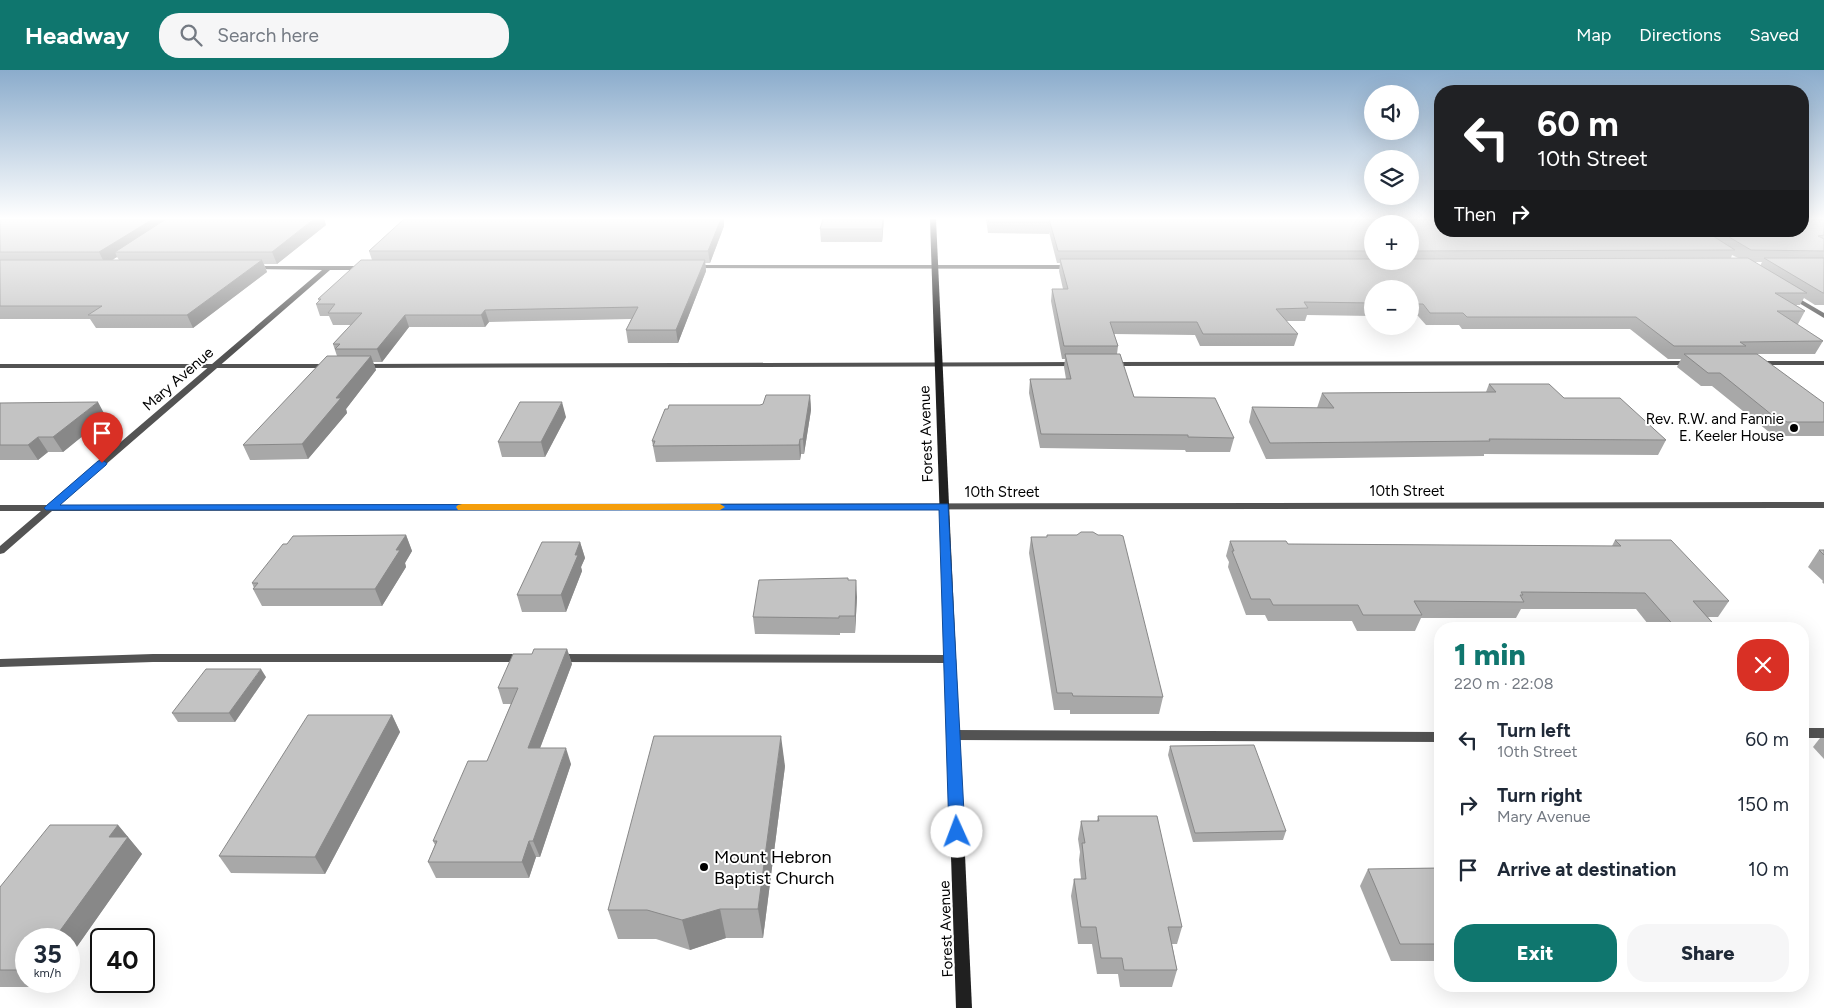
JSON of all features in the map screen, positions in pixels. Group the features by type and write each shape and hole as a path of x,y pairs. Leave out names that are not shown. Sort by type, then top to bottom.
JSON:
{"street":[{"name":"Forest Avenue","path":"935,263 964,1008"},
{"path":"690,267 1083,267"},
{"path":"241,268 370,268"},
{"name":"Mary Avenue","path":"0,551 328,268"},
{"path":"1784,292 1824,316"},
{"path":"1102,364 1703,363"},
{"path":"1751,363 1824,363"},
{"path":"354,366 1082,364"},
{"path":"0,366 334,366"},
{"name":"10th Street","path":"0,508 1824,505"},
{"path":"0,663 153,658 950,659"},
{"path":"1809,733 1824,733"},
{"path":"953,735 1434,737"}],"building":[{"path":"0,263 258,263 187,315 88,315 102,306 0,306"},
{"path":"358,263 704,263 676,330 626,330 638,307 485,310 481,315 405,315 377,349 335,349 340,344 333,344 362,313 328,313 335,304 316,304 321,299 318,299"},
{"path":"1061,263 1364,263 1364,270 1419,270 1419,263 1756,263 1807,293 1775,293 1805,311 1777,311 1823,341 1740,342 1746,346 1674,346 1636,317 1467,317 1463,313 1430,313 1423,304 1419,304 1419,280 1364,280 1364,303 1304,302 1308,308 1276,309 1298,334 1203,334 1197,322 1110,322 1118,346 1064,346 1052,289 1068,289"},
{"path":"1772,263 1824,263 1823,293"},
{"path":"1065,354 1120,354 1134,397 1215,398 1234,438 1188,437 1188,435 1041,434 1030,379 1071,379"},
{"path":"1684,354 1757,354 1824,403 1824,422 1787,422 1777,419 1720,373 1708,373"},
{"path":"327,356 371,356 336,398 341,398 302,444 243,445"},
{"path":"1489,384 1549,384 1564,398 1620,398 1666,440 1489,439 1490,441 1270,443 1252,407 1334,408 1322,393 1496,392"},
{"path":"766,395 810,395 803,439 800,439 799,445 653,446 655,441 652,441 665,409 668,409 669,405 760,405 763,404"},
{"path":"98,402 53,437 38,437 28,445 0,445 0,403"},
{"path":"520,402 562,402 541,442 498,442"},
{"path":"1081,532 1123,536 1163,697 1073,696 1072,693 1057,693 1031,537 1077,535"},
{"path":"406,535 396,550 400,550 375,589 253,589 258,583 252,583 283,544 287,544 293,536"},
{"path":"1615,540 1671,540 1729,601 1693,601 1712,622 1671,622 1645,593 1521,592 1523,595 1520,595 1524,602 1414,601 1422,615 1363,615 1358,605 1273,605 1270,599 1251,599 1232,551 1234,551 1230,541 1286,541 1288,544 1621,546"},
{"path":"542,542 580,542 575,555 578,555 561,595 517,595"},
{"path":"848,578 848,580 856,580 855,616 839,616 839,618 753,617 759,580"},
{"path":"534,649 567,649 528,748 566,748 533,841 529,841 522,862 428,862 437,841 433,841 468,761 487,761 518,688 498,688 513,654 532,654"},
{"path":"206,669 261,669 229,713 172,713"},
{"path":"308,715 392,715 315,857 219,856"},
{"name":"Mount Hebron Baptist Church","path":"654,736 781,736 758,909 720,909 682,920 647,910 608,910"},
{"path":"1254,745 1286,831 1195,833 1170,746"},
{"path":"1098,816 1157,816 1182,927 1168,927 1177,970 1124,970 1122,958 1101,958 1096,927 1081,927 1074,879 1086,879 1082,843 1085,843 1081,821 1099,821"},
{"path":"50,825 118,825 109,837 128,837 62,928 15,928 15,970 0,970 0,887"},
{"path":"1434,868 1434,944 1400,944 1368,869"}],"slow traffic":[{"path":"462,507 720,507"}],"place":[{"name":"Rev. R.W. and Fannie E. Keeler House","path":"1794,428"},
{"name":"Mount Hebron Baptist Church","path":"704,867"}],"route":[{"path":"102,463 50,508 944,507 957,832"}]}
